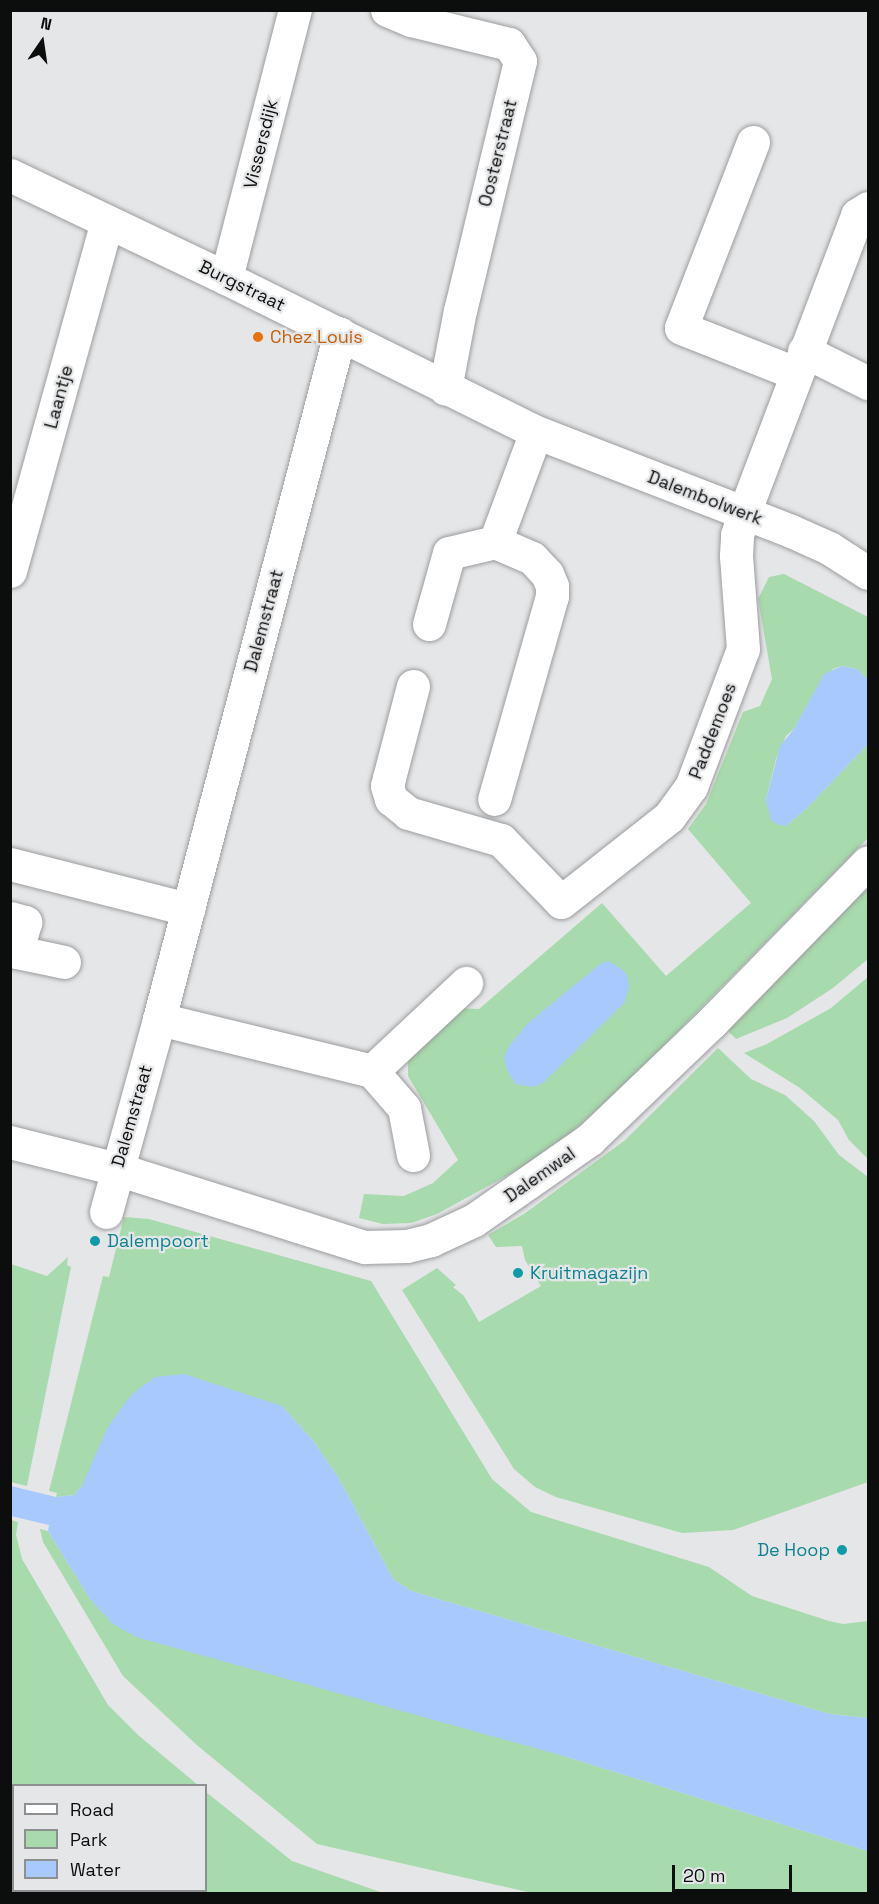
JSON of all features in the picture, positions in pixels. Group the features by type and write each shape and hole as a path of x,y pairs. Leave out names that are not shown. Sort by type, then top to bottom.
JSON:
{"street":[{"name":"Vissersdijk","path":"226,278 295,10"},
{"name":"Oosterstraat","path":"387,10 411,20 509,44 520,61 460,310 445,389"},
{"path":"753,142 681,328 868,383"},
{"name":"Burgstraat","path":"10,175 340,333 445,389 536,432"},
{"name":"Paddemoes","path":"413,686 387,786 391,799 408,813 501,840 561,902 669,817 691,787 743,649 736,556 737,535 744,513 799,362 857,215 868,208"},
{"name":"Laantje","path":"10,571 106,222"},
{"name":"Dalemstraat","path":"106,1212 340,333"},
{"path":"495,542 536,432"},
{"name":"Dalembolwerk","path":"536,432 829,548 868,573"},
{"path":"429,624 449,553 495,542 516,550 541,565 552,586 552,597 494,799"},
{"name":"Dalemwal","path":"10,1142 117,1169 365,1247 407,1246 438,1237 474,1220 590,1139 712,1022 868,862"},
{"path":"10,864 188,909"},
{"path":"10,918 25,921 17,952 64,962"},
{"path":"372,1071 466,982"},
{"path":"159,1019 372,1071 404,1108 413,1155"}],"green space":[{"path":"784,574 868,617 868,680 857,669 842,666 833,669 817,688 794,729 786,736 776,759 766,800 786,826 806,809 868,744 868,838 636,1074 569,1135 530,1163 437,1214 411,1223 383,1224 359,1218 364,1194 404,1196 433,1183 458,1160 408,1076 408,1052 455,1008 479,1009 602,903 666,976 751,903 688,829 706,804 743,712 760,706 772,679 758,599 769,577"},
{"path":"868,887 868,959 833,988 787,1018 736,1039 728,1031"},
{"path":"868,977 868,1159 849,1140 838,1120 800,1088 744,1053 767,1044 831,1008"},
{"path":"718,1048 751,1079 785,1095 814,1121 839,1155 868,1177 868,1482 733,1530 682,1533 556,1497 535,1487 514,1469 402,1290 437,1268 456,1285 453,1287 464,1296 479,1322 541,1286 525,1260 522,1246 496,1247 488,1235 524,1214 624,1141"},
{"path":"124,1217 149,1219 371,1281 492,1479 531,1512 709,1567 752,1596 829,1621 843,1624 868,1621 868,1718 830,1714 411,1591 393,1579 338,1477 314,1442 282,1406 82,1486 74,1495 56,1497 57,1493 49,1491 103,1276 109,1277"},
{"path":"68,1257 67,1265 71,1267 27,1486 11,1482 11,1264 47,1276"},
{"path":"11,1520 18,1522 16,1535 22,1559 108,1705 138,1735 197,1784 12,1784 12,1892 207,1892 207,1793 292,1861 383,1893 11,1893"},
{"path":"40,1529 48,1531 90,1599 567,1757 868,1851 868,1893 532,1893 317,1844 198,1746 123,1676 43,1542"}],"water":[{"path":"842,666 857,669 868,680 868,744 806,809 786,826 777,824 771,820 766,800 780,746 794,729 824,674"},
{"path":"609,961 623,970 628,978 629,988 624,1003 543,1083 533,1087 515,1084 507,1070 504,1057 509,1046 528,1023 600,964"},
{"path":"184,1374 282,1406 314,1442 338,1477 393,1579 411,1591 830,1714 868,1718 868,1851 567,1757 136,1637 113,1624 90,1599 48,1531 49,1525 11,1516 11,1486 56,1497 74,1495 82,1486 107,1428 132,1394 155,1377"}],"place":[{"name":"Chez Louis","path":"258,337"},
{"name":"Dalempoort","path":"95,1241"},
{"name":"Kruitmagazijn","path":"518,1273"},
{"name":"De Hoop","path":"842,1550"}]}
